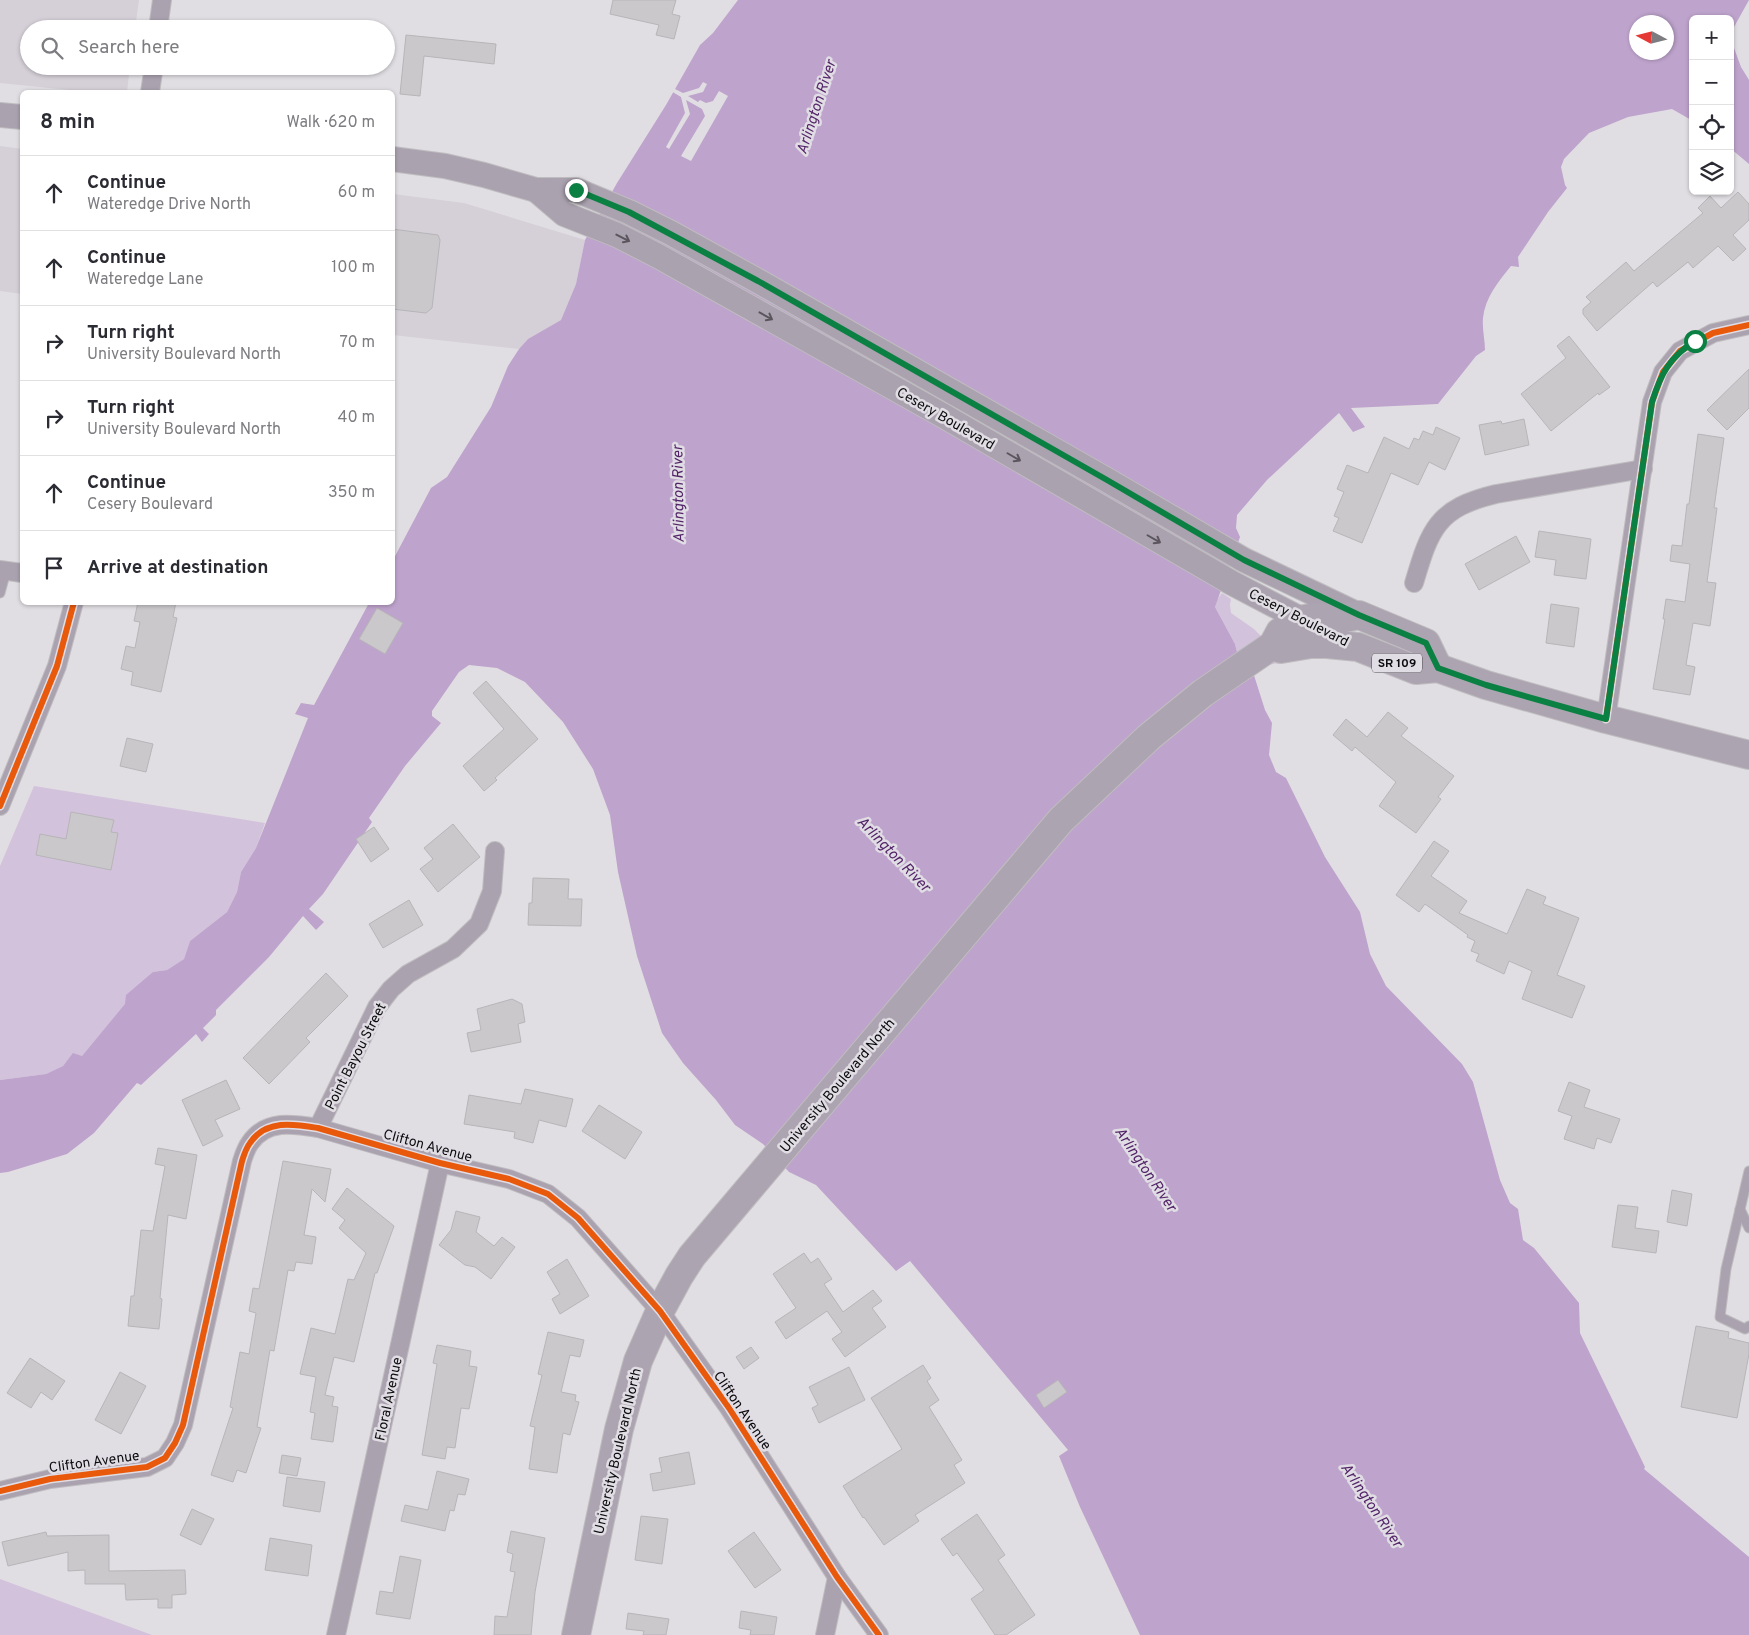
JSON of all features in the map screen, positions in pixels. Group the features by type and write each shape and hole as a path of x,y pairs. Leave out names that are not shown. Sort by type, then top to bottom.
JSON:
{"main road":[{"path":"0,115 20,117"},
{"name":"Cesery Boulevard","path":"395,159 445,166 536,190 576,190 589,194 671,233 758,281 1244,560 1359,615"},
{"name":"Cesery Boulevard","path":"536,190 564,214 617,235 658,256 942,415 1232,583 1300,620 1358,647"},
{"name":"SR 109","path":"1359,615 1426,643 1438,668"},
{"name":"University Boulevard North","path":"576,1635 619,1429 638,1361 660,1311 692,1256 1061,820 1148,737 1203,693 1273,645 1280,632 1300,620 1315,617 1340,619 1359,615"},
{"path":"1273,645 1281,649 1310,644 1358,647"},
{"name":"SR 109","path":"1358,647 1416,670 1438,668 1486,685 1606,719 1749,755"}],"street":[{"path":"159,20 162,0"},
{"path":"150,90 153,75"},
{"path":"1606,719 1652,402 1663,372 1680,351 1695,341 1713,333 1749,325"},
{"path":"1414,583 1426,545 1436,526 1451,512 1475,499 1643,469"},
{"path":"0,806 57,666 73,605"},
{"name":"Point Bayou Street","path":"318,1128 377,1007 391,989 408,974 453,949 479,924 492,891 496,851"},
{"name":"Clifton Avenue","path":"0,1491 50,1479 147,1467 165,1458 176,1444 183,1425 242,1161 250,1143 263,1131 279,1124 318,1128 440,1163 509,1179 548,1194 578,1218 660,1311 729,1408 837,1576 879,1635"},
{"name":"Floral Avenue","path":"336,1635 440,1163"},
{"path":"825,1635 837,1576"}],"lane":[{"path":"0,593 9,571"},
{"path":"1749,1171 1726,1269 1720,1317 1745,1328 1749,1326"},
{"path":"1740,1209 1749,1228"}],"shaded area":[{"path":"0,0 139,0 136,20 20,20 20,75 129,75 127,90 69,90 0,83"},
{"path":"0,146 20,149 20,294 0,291"},
{"path":"395,194 464,203 585,240 576,284 561,320 528,339 519,349 395,335"},
{"path":"1222,593 1231,599 1231,613 1254,629 1285,661 1252,669 1237,652 1235,644 1215,607"},
{"path":"34,786 265,823 256,848 241,872 237,892 227,912 190,941 184,959 167,970 153,972 82,1056 73,1054 63,1066 46,1074 0,1080 0,866"},
{"path":"0,1579 152,1635 0,1635"}],"water":[{"name":"Arlington River","path":"738,0 1749,0 1734,27 1734,15 1689,15 1689,119 1672,109 1628,117 1589,133 1564,159 1561,167 1567,188 1548,212 1518,257 1519,267 1511,266 1497,284 1486,304 1483,318 1485,350 1476,356 1438,404 1351,408 1365,427 1353,432 1339,413 1267,480 1237,515 1236,528 1240,537 1215,607 1235,644 1237,652 1252,669 1265,710 1272,723 1269,755 1276,772 1286,778 1325,857 1360,912 1370,954 1386,986 1462,1064 1473,1082 1500,1180 1510,1203 1518,1209 1523,1240 1534,1248 1579,1303 1580,1333 1645,1467 1644,1469 1749,1557 1749,1635 1140,1635 1080,1507 1059,1456 1068,1450 910,1261 896,1271 816,1185 789,1172 763,1144 735,1125 716,1100 683,1063 662,1033 637,956 618,872 610,815 593,769 563,722 525,682 497,668 469,665 459,672 432,711 432,716 441,723 405,766 369,818 372,822 323,894 309,909 324,922 316,930 303,916 269,957 216,1010 216,1015 203,1028 209,1034 202,1042 196,1034 141,1085 137,1083 94,1133 67,1154 0,1173 0,1080 46,1074 63,1066 73,1053 82,1056 125,1004 126,995 153,972 167,970 184,959 190,941 227,912 237,892 241,872 256,848 308,718 295,714 301,703 314,705 368,605 395,605 395,556 431,488 447,477 491,407 508,366 519,349 528,339 561,320 576,284 585,240 617,183 666,105 700,45 713,33"},
{"path":"1734,48 1741,67 1749,80 1749,164 1734,151"}],"pier":[{"path":"703,82 707,84 703,92 688,96 698,102 700,100 706,103 713,101 719,91 728,96 691,161 681,156 705,116 702,109 686,100 690,114 669,149 666,147 685,113 681,97 671,91 673,88 683,93 699,88"}],"building":[{"path":"613,0 676,0 672,14 680,16 674,39 656,35 659,25 610,14"},
{"path":"406,35 496,44 494,64 424,56 420,96 400,94"},
{"path":"1738,192 1749,204 1749,220 1733,235 1746,249 1733,261 1718,246 1693,268 1688,262 1657,287 1653,282 1597,331 1583,314 1583,309 1591,302 1586,297 1626,262 1634,271 1703,213 1698,208 1710,196 1721,208"},
{"path":"395,229 438,235 440,240 432,308 426,313 395,309"},
{"path":"1569,336 1610,387 1599,395 1598,393 1551,431 1521,394 1566,358 1557,346"},
{"path":"1749,369 1749,408 1727,430 1707,410"},
{"path":"1524,419 1529,445 1485,455 1479,425 1501,421 1502,424"},
{"path":"1436,427 1460,438 1445,470 1429,462 1418,485 1391,473 1362,543 1333,531 1339,518 1334,516 1344,492 1337,489 1347,465 1368,473 1384,437 1409,449 1414,438 1419,440 1423,431 1433,435"},
{"path":"1698,434 1724,438 1714,508 1717,508 1707,582 1716,583 1710,626 1693,623 1686,665 1695,667 1690,695 1653,689 1665,619 1663,619 1666,599 1685,602 1690,564 1670,561 1672,545 1682,546"},
{"path":"1539,531 1591,539 1586,579 1554,575 1556,560 1535,557"},
{"path":"1516,536 1530,562 1479,590 1465,564"},
{"path":"1551,604 1579,608 1574,647 1546,643"},
{"path":"137,605 175,605 173,617 177,618 161,692 131,685 133,672 121,669 126,646 135,648 140,622 134,621"},
{"path":"377,608 403,623 385,654 359,639"},
{"path":"486,681 538,739 495,778 497,780 484,791 463,766 504,729 473,693"},
{"path":"1388,712 1408,728 1401,736 1454,776 1438,797 1441,799 1416,833 1379,806 1396,782 1355,747 1352,751 1333,735 1346,719 1367,737"},
{"path":"127,738 153,744 146,772 120,766"},
{"path":"71,812 114,820 111,832 118,833 111,870 36,855 40,834 66,839"},
{"path":"453,824 480,857 438,892 420,869 433,859 424,848"},
{"path":"374,827 389,849 371,862 356,839"},
{"path":"1434,841 1449,851 1431,876 1467,901 1459,913 1507,934 1527,889 1546,897 1543,904 1579,918 1557,975 1585,986 1572,1018 1522,999 1532,971 1509,961 1504,974 1476,961 1479,954 1471,951 1475,941 1467,937 1468,935 1425,904 1419,912 1396,895"},
{"path":"533,878 569,879 568,899 582,899 581,926 528,925 529,903 532,903"},
{"path":"409,900 423,925 383,948 369,924"},
{"path":"326,973 348,996 306,1038 310,1042 269,1084 243,1058"},
{"path":"512,999 522,1004 525,1022 518,1024 521,1042 471,1052 467,1033 481,1030 477,1009"},
{"path":"226,1080 240,1109 215,1120 223,1136 203,1146 182,1100"},
{"path":"1569,1082 1590,1090 1584,1107 1620,1119 1611,1143 1597,1138 1594,1149 1564,1139 1572,1116 1558,1111"},
{"path":"525,1089 573,1099 566,1127 539,1120 533,1143 514,1138 515,1132 464,1124 469,1095 521,1104"},
{"path":"599,1105 642,1132 625,1159 582,1131"},
{"path":"158,1148 197,1155 186,1219 168,1215 159,1329 128,1326 131,1296 134,1296 141,1230 153,1231 165,1166 155,1164"},
{"path":"283,1161 331,1169 325,1202 312,1189 304,1235 316,1237 312,1264 296,1262 294,1271 288,1270 274,1351 270,1350 257,1427 261,1428 246,1473 237,1470 233,1482 211,1475 233,1408 230,1407 240,1352 249,1354 256,1313 249,1311 253,1288 259,1289"},
{"path":"347,1188 394,1226 377,1273 375,1273 354,1362 334,1357 325,1395 334,1397 332,1406 338,1407 333,1442 311,1439 315,1413 310,1412 316,1377 300,1374 311,1328 335,1334 348,1279 354,1280 366,1253 339,1228 345,1220 332,1209"},
{"path":"1672,1190 1692,1194 1687,1226 1667,1222"},
{"path":"1618,1205 1638,1207 1635,1228 1659,1231 1656,1253 1612,1247"},
{"path":"456,1211 480,1217 476,1232 494,1246 502,1237 515,1247 491,1279 475,1267 465,1265 439,1245 451,1230"},
{"path":"804,1253 811,1263 818,1258 832,1279 824,1284 843,1312 873,1290 882,1301 872,1308 886,1327 845,1357 832,1339 842,1332 827,1311 786,1339 775,1322 796,1308 773,1274"},
{"path":"567,1259 589,1296 560,1314 552,1299 560,1294 547,1272"},
{"path":"1696,1326 1729,1332 1728,1338 1749,1343 1749,1354 1737,1418 1681,1407"},
{"path":"548,1332 584,1340 580,1357 570,1355 561,1392 576,1395 575,1401 579,1402 570,1435 563,1433 557,1473 529,1469 535,1427 530,1426 542,1375 538,1374"},
{"path":"437,1345 471,1351 469,1366 477,1367 469,1409 461,1408 455,1448 447,1447 445,1459 422,1455 437,1364 433,1363"},
{"path":"751,1347 759,1358 744,1369 736,1357"},
{"path":"30,1358 65,1381 52,1400 41,1392 31,1408 7,1393"},
{"path":"923,1365 931,1378 927,1381 939,1400 929,1407 962,1460 954,1465 965,1483 915,1515 919,1521 884,1545 863,1518 843,1486 902,1449 871,1398"},
{"path":"849,1367 865,1400 819,1423 812,1408 818,1405 809,1387"},
{"path":"120,1372 146,1386 121,1434 95,1420"},
{"path":"1058,1380 1067,1392 1044,1408 1036,1395"},
{"path":"689,1452 695,1484 653,1491 650,1474 662,1472 659,1458"},
{"path":"282,1455 301,1458 297,1476 279,1473"},
{"path":"437,1471 469,1479 465,1495 458,1494 454,1511 450,1510 445,1531 401,1521 405,1505 428,1510"},
{"path":"287,1477 325,1482 320,1512 283,1506"},
{"path":"192,1509 214,1519 201,1545 180,1535"},
{"path":"977,1514 1005,1555 998,1560 1035,1615 1006,1635 995,1635 971,1599 984,1590 957,1553 953,1556 941,1539"},
{"path":"641,1516 668,1519 662,1564 635,1560"},
{"path":"511,1531 545,1538 535,1592 531,1635 494,1635 495,1616 507,1617 515,1572 510,1571 513,1554 507,1552"},
{"path":"46,1532 47,1536 109,1535 109,1571 185,1570 186,1594 172,1595 172,1608 158,1608 158,1599 126,1600 125,1584 85,1584 85,1570 68,1571 68,1552 8,1566 2,1542"},
{"path":"754,1532 781,1570 755,1588 728,1551"},
{"path":"270,1538 312,1545 308,1576 265,1570"},
{"path":"400,1556 421,1560 410,1619 376,1614 380,1591 393,1593"},
{"path":"741,1611 777,1617 774,1635 750,1635 751,1630 739,1628"},
{"path":"628,1613 669,1619 666,1635 643,1635 644,1631 626,1629"}],"cycle path":[{"path":"1606,719 1652,402 1663,372 1680,351 1713,333 1749,325"},
{"path":"0,806 57,666 73,605"},
{"path":"0,1491 50,1479 147,1467 165,1458 175,1443 183,1425 246,1149 257,1135 272,1127 299,1125 318,1128 440,1163 509,1179 548,1194 578,1218 660,1311 729,1408 837,1577 879,1635"}],"route":[{"path":"576,190 629,212 671,233 758,281 1244,560 1359,615 1426,643 1438,668 1486,685 1606,719 1652,402 1663,372 1680,351 1695,341"}]}
